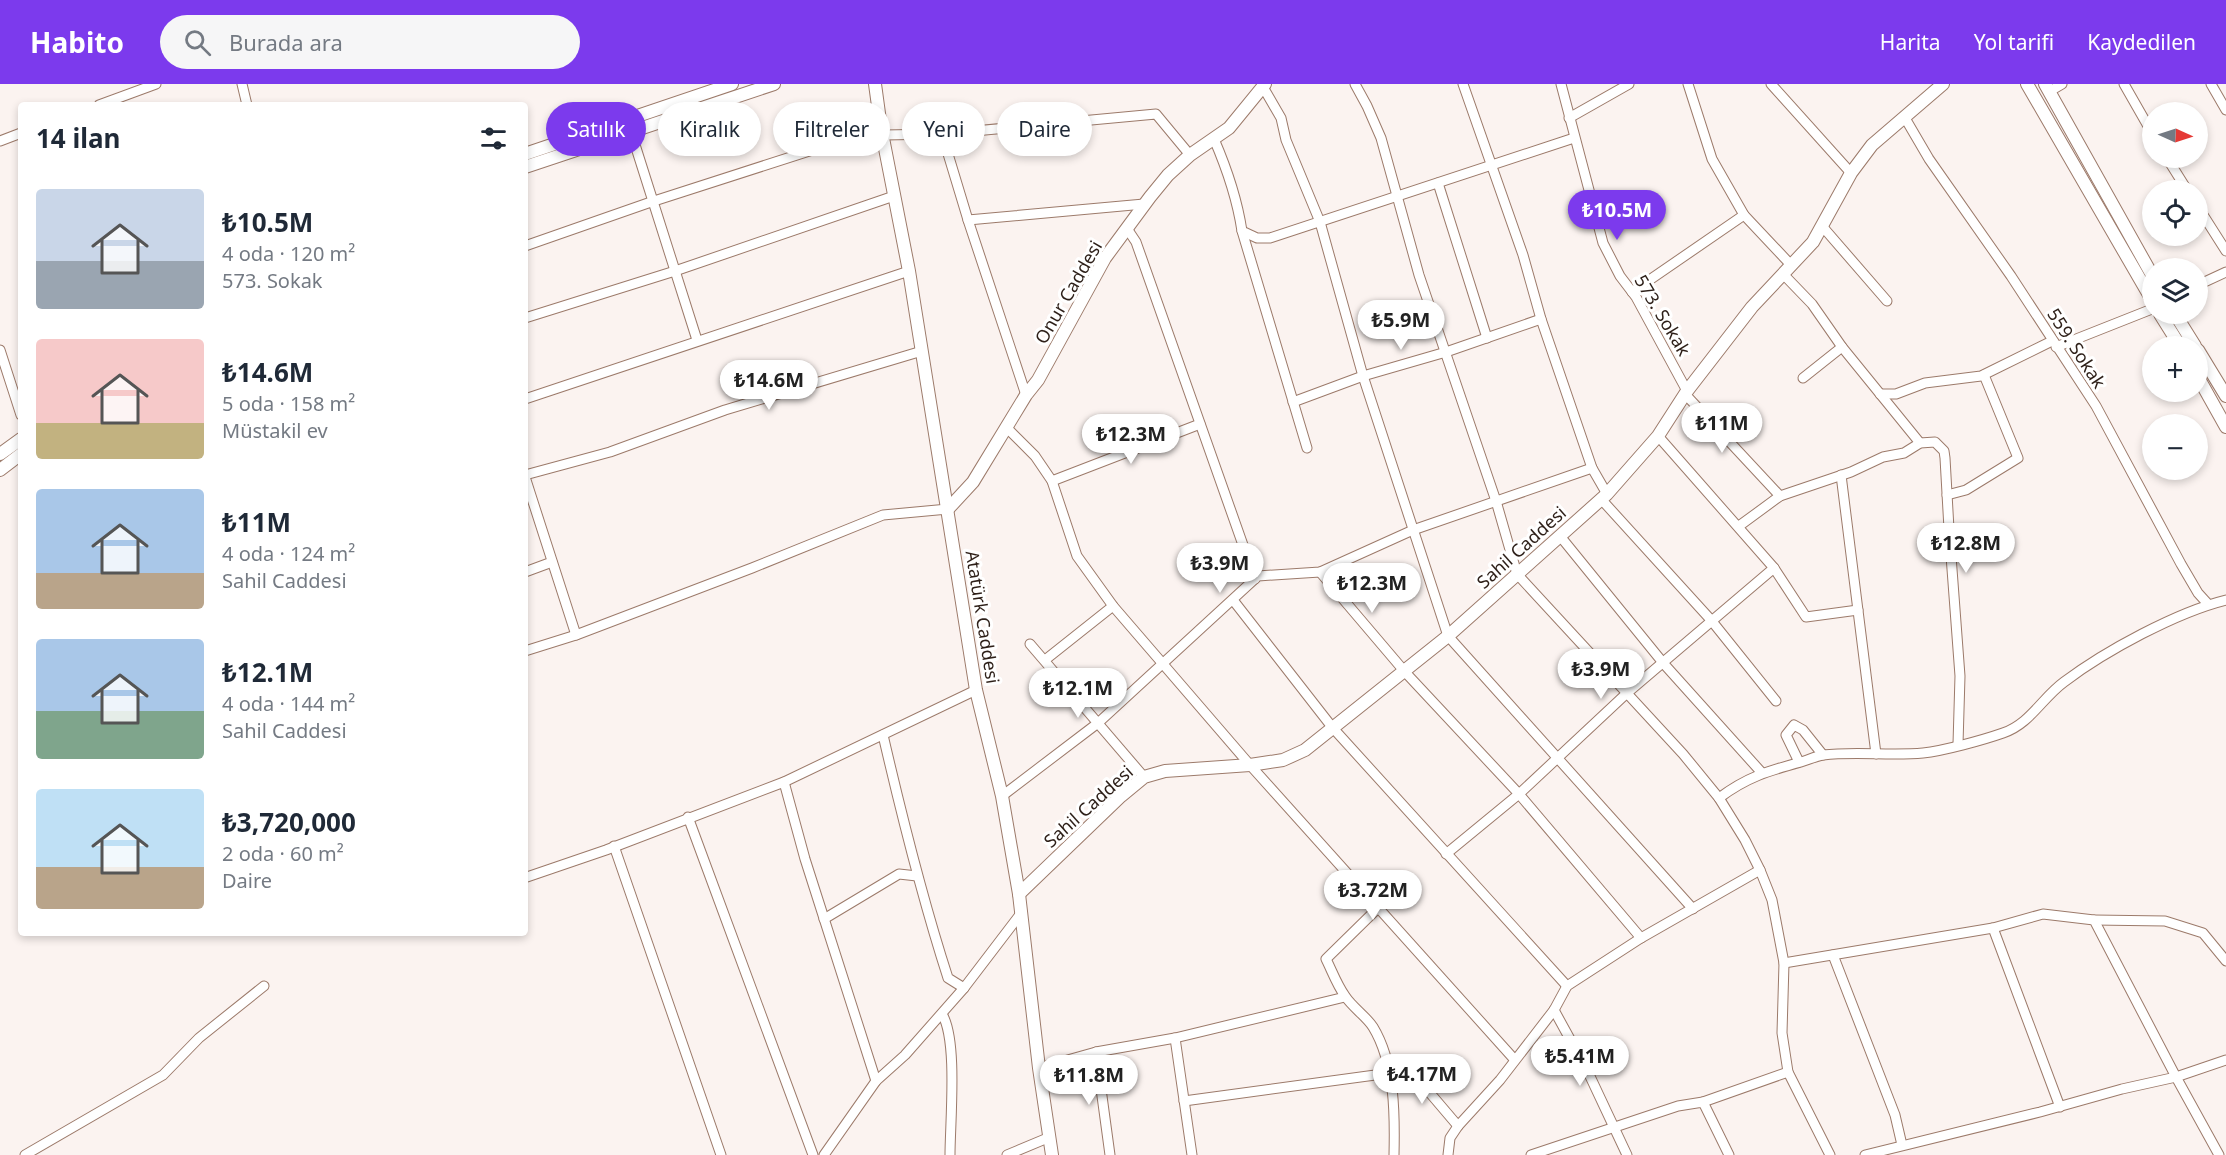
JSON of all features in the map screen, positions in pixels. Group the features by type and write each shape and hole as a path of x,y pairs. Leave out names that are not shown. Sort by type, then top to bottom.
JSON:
{"street":[{"path":"107,102 156,84"},
{"path":"242,84 246,102"},
{"path":"528,153 732,84"},
{"path":"646,127 774,84"},
{"name":"Atatürk Caddesi","path":"874,84 877,102"},
{"path":"1355,84 1381,138 1419,275 1496,501 1517,574 1683,754 1719,798 1745,840 1760,870 1772,900 1784,963 1782,1033 1788,1072 1830,1155"},
{"path":"1463,84 1523,255 1541,319 1592,468 1604,496 1711,620 1776,700"},
{"name":"573. Sokak","path":"1561,84 1603,243 1620,276 1632,292 1686,392 1780,496"},
{"path":"1569,118 1629,84"},
{"path":"1688,84 1712,159 1744,215 1812,303 1842,347 1920,443"},
{"path":"1771,84 1851,173"},
{"name":"Sahil Caddesi","path":"1020,894 1121,796 1144,777 1165,771 1250,765 1283,759 1305,750 1448,636 1604,496 1658,436 1686,392 1752,307 1814,242 1851,173 1872,145 1942,84"},
{"path":"2027,84 2142,283"},
{"path":"2062,84 2048,88 2143,258"},
{"path":"2124,84 2142,116"},
{"path":"2211,84 2226,110"},
{"path":"1264,86 1281,118 1286,140 1320,222 1364,376 1448,636 1693,909"},
{"name":"Onur Caddesi","path":"948,509 973,482 1060,343 1105,258 1128,230 1144,204 1168,175 1190,155 1229,128 1264,86"},
{"path":"985,130 1156,114 1190,155"},
{"name":"559. Sokak","path":"1905,118 1929,159 2011,276 2096,406 2181,564 2198,593 2208,604"},
{"path":"0,141 18,134"},
{"path":"1242,231 1257,238 1270,238 1574,138"},
{"path":"1214,139 1226,166 1239,210 1242,231 1307,448"},
{"path":"528,166 558,156"},
{"path":"638,156 697,340"},
{"path":"528,245 652,202 803,156"},
{"name":"Atatürk Caddesi","path":"886,156 909,271 976,690 1002,796 1020,894 1039,1068 1052,1155"},
{"path":"949,156 1026,395"},
{"path":"1438,183 1487,338"},
{"path":"528,317 675,271 894,196"},
{"path":"968,220 1144,204"},
{"path":"1632,292 1744,215"},
{"path":"2208,223 2226,251"},
{"path":"1822,226 1887,301"},
{"path":"1128,230 1136,242 1255,579"},
{"path":"528,398 909,271"},
{"path":"2208,280 2226,272"},
{"path":"1880,394 1896,394 1925,383 1984,375 2054,344 2142,313"},
{"path":"1293,402 1364,376 1446,352 1541,319"},
{"path":"1803,378 1842,347"},
{"path":"0,351 18,407"},
{"path":"528,475 610,452 725,410 922,351"},
{"path":"2208,367 2226,396"},
{"path":"1947,495 1966,490 2018,458 1984,375"},
{"path":"2208,394 2226,426"},
{"path":"1052,481 1200,424"},
{"path":"1007,428 1035,456 1052,481 1077,556 1113,606 1250,765 1514,1059"},
{"path":"1658,436 1774,568 1806,617 1858,610"},
{"path":"0,454 18,441"},
{"path":"1738,526 1780,496 1841,475 1882,457 1904,453 1920,443 1935,442 1944,452 1960,676 1958,744"},
{"path":"0,470 18,456"},
{"path":"1002,796 1098,723 1258,576 1320,572 1413,530 1592,468"},
{"path":"1841,475 1876,754"},
{"path":"528,486 576,635"},
{"path":"528,650 576,635 883,515 948,509"},
{"path":"1560,536 1664,664 1762,773"},
{"path":"528,571 552,562"},
{"path":"1446,854 1519,794 1627,693 1664,664 1711,620 1774,568"},
{"path":"1320,572 1405,672 1519,794 1641,938"},
{"path":"1233,600 1332,728 1567,986"},
{"path":"1719,798 1738,783 1762,773 1823,755 1925,752 2018,728 2033,715 2050,693 2074,675 2161,625 2208,604 2226,600"},
{"path":"1045,660 1113,606"},
{"path":"1030,644 1144,777"},
{"path":"528,876 784,782 976,690"},
{"path":"1799,762 1786,735 1794,725 1803,730 1823,755"},
{"path":"883,735 917,876 948,978 964,988"},
{"path":"784,782 805,859 876,1081"},
{"path":"688,817 813,1155"},
{"path":"614,846 721,1155"},
{"path":"1448,1155 1450,1138 1458,1126 1500,1080 1554,1010 1567,986 1641,938 1760,870"},
{"path":"824,919 899,874 917,876"},
{"path":"1379,907 1326,959 1345,997 1373,1027 1390,1073 1395,1114 1394,1155"},
{"path":"824,1155 876,1081 906,1055 942,1014 1022,912"},
{"path":"1784,963 1992,928 2043,914 2094,920 2165,921 2203,933 2226,961"},
{"path":"2094,920 2219,1155"},
{"path":"1992,928 2060,1107"},
{"path":"1833,955 1895,1115 1902,1145"},
{"path":"25,1155 163,1075 199,1038 264,986"},
{"path":"1039,1068 1345,997"},
{"path":"1554,1010 1588,1072 1627,1155"},
{"path":"942,1014 949,1038 951,1066 950,1155"},
{"path":"1175,1038 1192,1155"},
{"path":"1096,1053 1110,1155"},
{"path":"1865,1155 2176,1077 2226,1060"},
{"path":"1184,1101 1406,1072 1424,1086 1458,1126"},
{"path":"1531,1155 1678,1106 1703,1102 1788,1072"},
{"path":"1703,1102 1729,1155"},
{"path":"1007,1155 1050,1137"}]}
